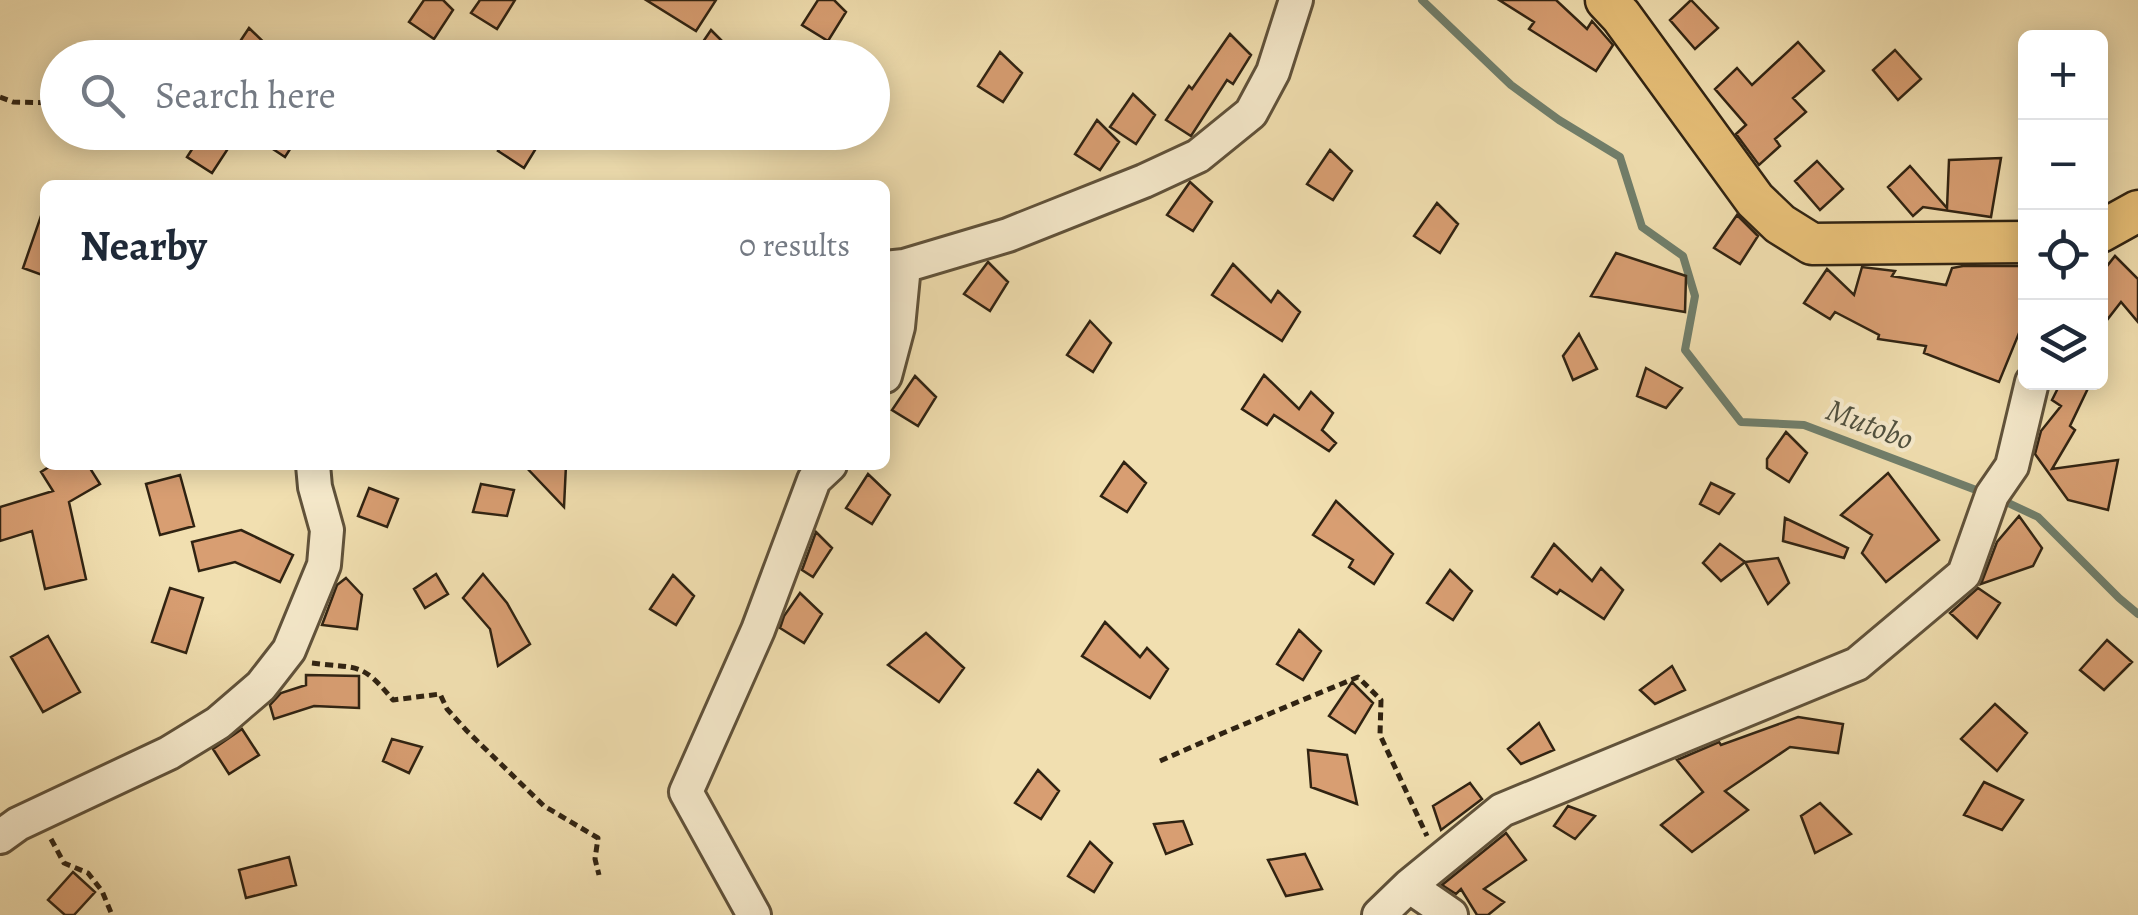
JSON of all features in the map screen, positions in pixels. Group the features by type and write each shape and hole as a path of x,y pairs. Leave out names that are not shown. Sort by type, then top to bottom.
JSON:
{"main road":[{"path":"1606,0 1755,200 1780,224 1812,244 2018,242"}],"street":[{"path":"890,357 898,327 894,267 1008,235 1198,156 1251,113 1273,72 1296,0"},
{"path":"1379,915 1408,886 1502,810 1858,664 1964,574 1992,495 2012,466 2030,390"},
{"path":"0,837 18,824 170,754 218,722 261,686 289,650 324,565 327,530 314,470"},
{"path":"754,915 686,792 758,630 814,480 825,470"},
{"path":"1408,886 1451,915"}],"path":[{"path":"0,97 13,102 40,103"},
{"path":"280,663 294,660 357,666 375,678 392,700 440,694 467,731 544,806 598,838 595,859 599,876"},
{"path":"1160,762 1358,677 1381,700 1380,735 1439,862"},
{"path":"36,816 64,863 88,872 112,915"}],"building":[{"path":"424,0 443,0 453,10 434,39 409,22"},
{"path":"480,0 515,0 497,29 471,13"},
{"path":"646,0 716,0 696,31"},
{"path":"818,0 834,0 846,12 829,40 802,25"},
{"path":"1499,0 1556,0 1587,29 1592,21 1613,45 1596,71 1529,29 1534,22"},
{"path":"1691,0 1718,28 1695,49 1670,20"},
{"path":"249,28 261,40 241,40"},
{"path":"711,30 721,40 704,40"},
{"path":"1230,34 1251,55 1233,84 1227,80 1191,136 1166,120"},
{"path":"1798,42 1824,71 1793,98 1806,112 1775,139 1780,146 1759,165 1736,134 1746,125 1715,89 1737,68 1752,85"},
{"path":"1895,50 1921,79 1898,100 1873,70"},
{"path":"1000,52 1022,73 1003,102 978,86"},
{"path":"1133,94 1155,115 1136,144 1110,127"},
{"path":"1097,120 1119,142 1100,170 1075,154"},
{"path":"191,150 227,150 212,173 187,157"},
{"path":"499,150 535,150 524,168"},
{"path":"1330,150 1352,171 1333,200 1307,184"},
{"path":"2001,158 1991,217 1923,207 1913,216 1888,187 1910,166 1947,208 1949,160"},
{"path":"1817,161 1843,189 1820,210 1795,181"},
{"path":"1190,182 1212,202 1193,231 1167,215"},
{"path":"1437,203 1458,224 1440,253 1414,236"},
{"path":"1737,215 1758,236 1740,264 1714,248"},
{"path":"40,219 40,274 23,268"},
{"path":"1616,253 1686,276 1685,312 1591,296"},
{"path":"2115,256 2138,279 2138,322 2121,302 2108,319 2108,265"},
{"path":"988,262 1008,282 990,311 964,294"},
{"path":"1233,264 1271,302 1278,291 1300,312 1282,341 1212,295"},
{"path":"2018,266 2018,336 1999,382 1924,353 1926,346 1878,339 1879,335 1835,312 1830,319 1804,303 1827,269 1854,295 1862,267 1895,271 1892,276 1946,285 1952,268"},
{"path":"1090,321 1111,343 1093,372 1067,355"},
{"path":"1579,334 1597,369 1573,380 1563,356"},
{"path":"1646,368 1682,388 1666,408 1637,396"},
{"path":"1264,375 1299,409 1311,392 1333,413 1322,430 1336,443 1329,451 1274,415 1267,425 1242,409"},
{"path":"915,376 936,397 918,426 892,410"},
{"path":"2057,390 2087,390 2070,426 2075,430 2052,469 2118,460 2108,510 2068,500 2035,454 2041,431 2061,406 2052,400"},
{"path":"1786,432 1807,453 1789,482 1767,468 1767,459"},
{"path":"1124,462 1146,483 1127,512 1101,496"},
{"path":"91,470 100,484 69,502 86,579 45,589 32,531 0,541 0,507 53,491 41,472"},
{"path":"529,470 566,470 564,507"},
{"path":"1888,473 1939,540 1886,582 1862,553 1872,535 1841,515"},
{"path":"868,474 890,495 872,524 846,508"},
{"path":"180,475 194,526 160,535 146,484"},
{"path":"1711,483 1734,494 1719,514 1700,504"},
{"path":"481,484 514,490 507,516 473,512"},
{"path":"369,488 398,499 387,527 358,516"},
{"path":"1336,501 1393,554 1374,584 1349,567 1353,560 1313,535"},
{"path":"2019,516 2042,548 2033,566 1981,584 1997,542"},
{"path":"1785,518 1848,548 1844,558 1783,541"},
{"path":"241,530 293,555 280,582 235,562 199,571 192,542"},
{"path":"816,532 832,548 813,577 802,570"},
{"path":"1554,544 1592,581 1601,568 1623,590 1604,619 1532,577"},
{"path":"1720,544 1745,562 1721,581 1703,563"},
{"path":"1778,558 1789,583 1768,604 1745,562"},
{"path":"1450,570 1472,591 1453,620 1427,603"},
{"path":"436,574 448,594 425,608 414,589"},
{"path":"483,574 507,603 530,644 498,666 490,629 463,598"},
{"path":"673,575 694,596 676,625 650,609"},
{"path":"346,578 362,595 357,629 322,625 337,585"},
{"path":"170,588 203,598 186,653 152,642"},
{"path":"1978,588 2000,603 1977,638 1950,613"},
{"path":"800,593 822,614 804,643 780,628"},
{"path":"1105,622 1140,657 1147,648 1168,669 1150,698 1082,656"},
{"path":"1299,630 1321,651 1303,680 1277,664"},
{"path":"926,633 964,668 939,702 888,665"},
{"path":"48,636 80,692 43,712 11,657"},
{"path":"2107,640 2132,662 2104,690 2080,670"},
{"path":"1672,666 1685,690 1655,704 1640,690"},
{"path":"306,675 359,676 359,708 314,706 274,719 270,705 281,693 306,685"},
{"path":"1352,682 1373,703 1355,733 1329,716"},
{"path":"1995,704 2027,733 1997,771 1961,739"},
{"path":"1798,717 1843,724 1838,753 1790,747 1725,791 1748,810 1692,852 1661,825 1703,792 1677,760"},
{"path":"1539,723 1554,750 1521,764 1508,749"},
{"path":"242,729 259,755 229,774 213,749"},
{"path":"392,739 422,747 409,773 383,761"},
{"path":"1308,750 1347,755 1357,804 1311,787"},
{"path":"1038,770 1059,791 1041,819 1015,803"},
{"path":"1984,782 2023,800 2002,830 1964,815"},
{"path":"1470,783 1482,799 1441,830 1433,806"},
{"path":"1820,803 1851,834 1815,853 1801,816"},
{"path":"1568,806 1595,816 1575,839 1554,826"},
{"path":"1183,821 1192,844 1166,854 1154,824"},
{"path":"1506,833 1526,860 1484,889 1504,902 1488,915 1477,915 1461,889 1456,894 1442,885"},
{"path":"1090,842 1112,863 1094,892 1068,876"},
{"path":"1305,854 1322,889 1286,896 1268,860"},
{"path":"289,857 296,885 246,898 239,870"},
{"path":"73,872 95,892 74,915 65,915 48,900"}],"waterway":[{"name":"Mutobo","path":"1422,0 1511,85 1620,157 1642,227 1683,256 1695,296 1685,350 1741,422 1804,425 1984,493"},
{"name":"Mutobo","path":"2002,500 2038,517 2138,614"}]}
